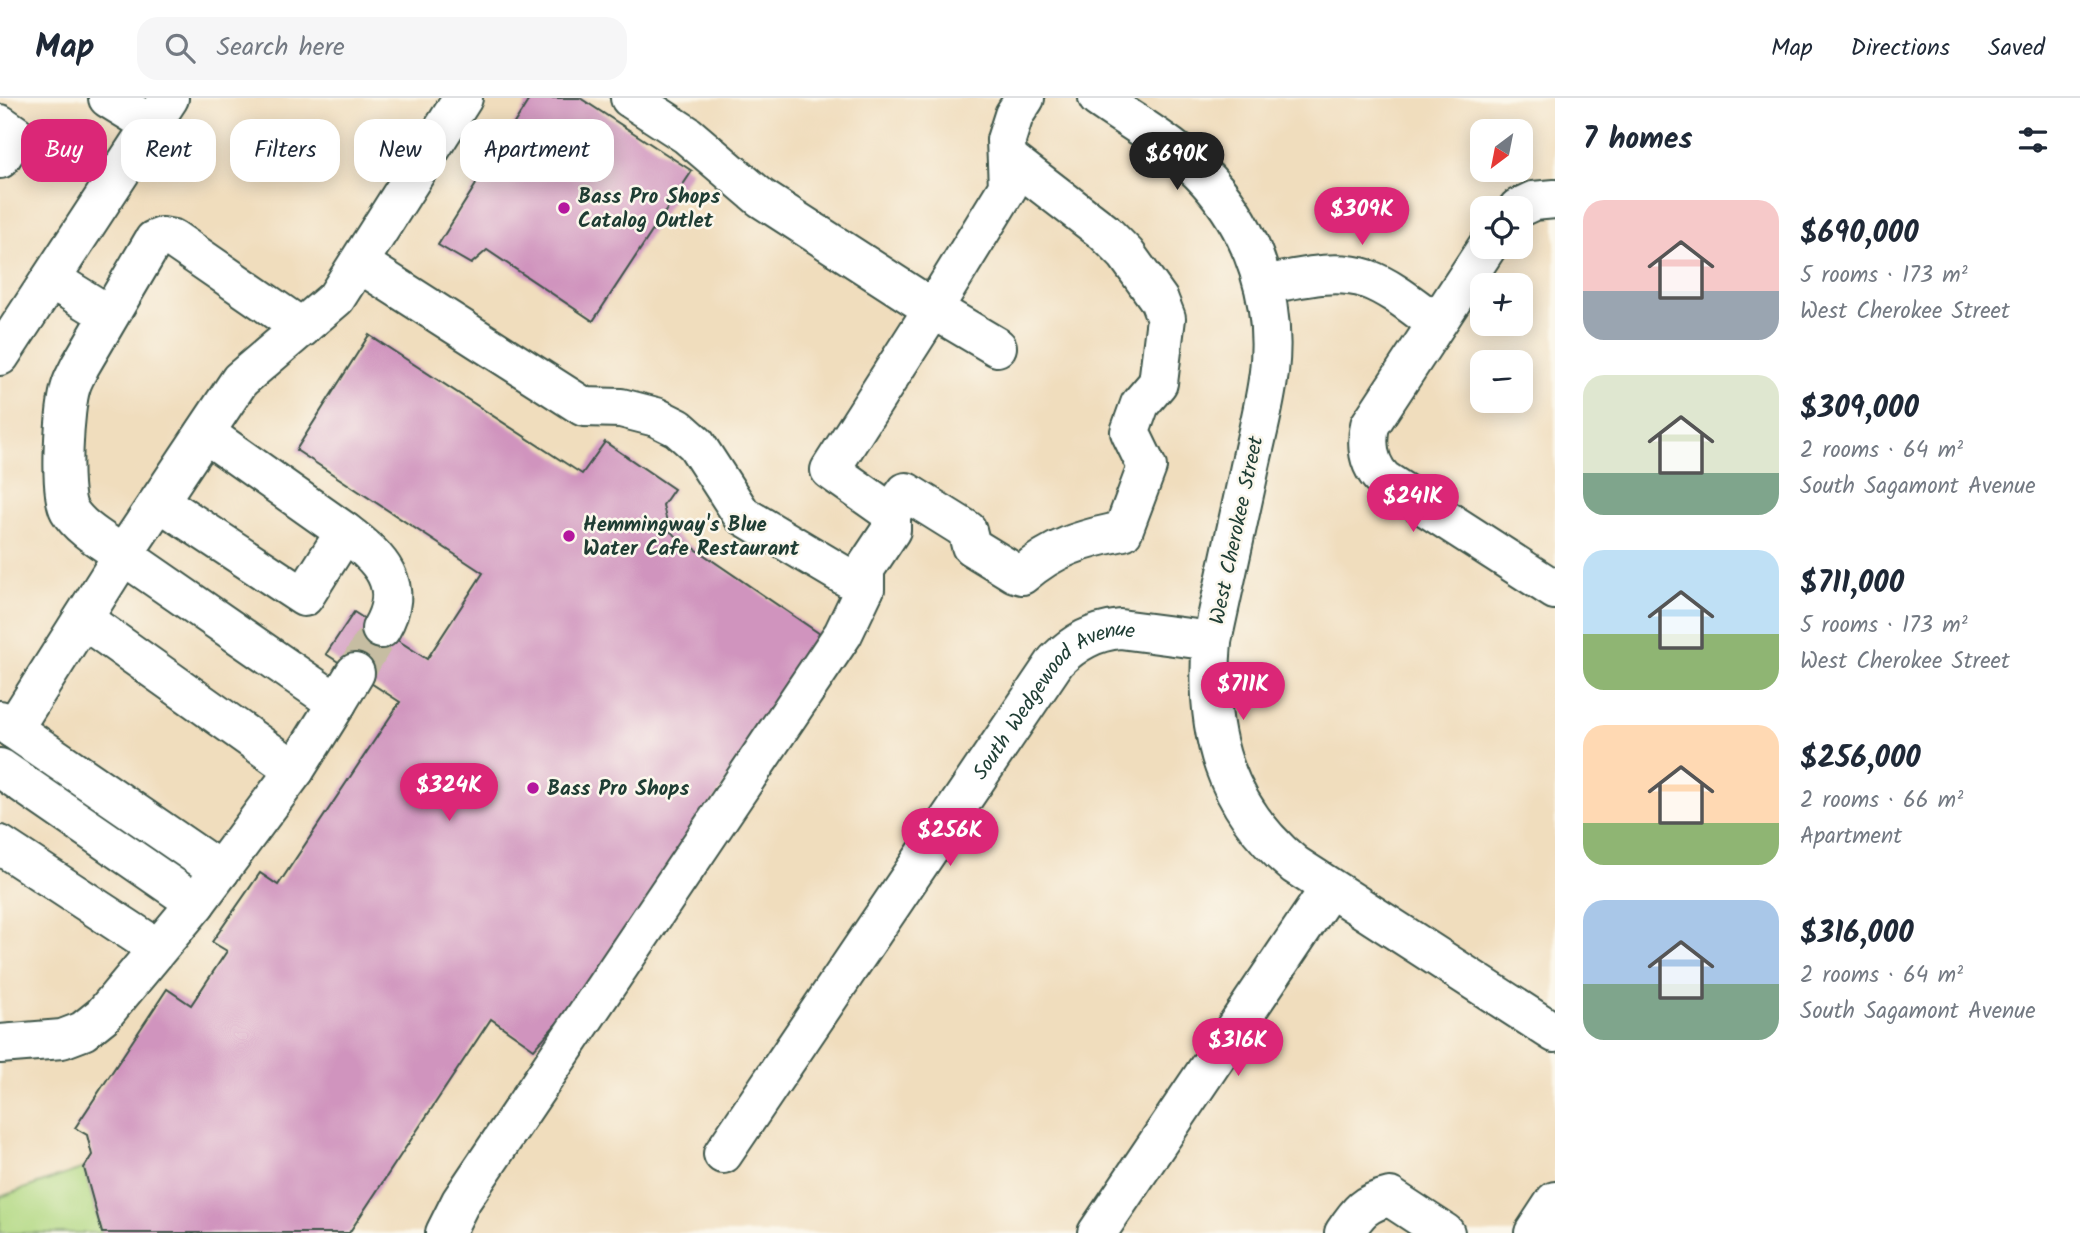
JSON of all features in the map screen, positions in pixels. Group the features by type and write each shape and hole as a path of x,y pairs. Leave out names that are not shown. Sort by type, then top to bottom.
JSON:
{"street":[{"path":"0,356 160,112 108,98"},
{"path":"220,872 6,724 83,619 240,380 336,298 463,98"},
{"path":"630,98 687,135 761,198 997,347"},
{"path":"891,513 830,470 1008,187 1006,140 1014,115 1025,98"},
{"name":"West Cherokee Street","path":"1098,98 1172,150 1208,181 1236,219 1264,285 1270,328 1267,382 1212,641 1209,669 1213,722 1218,747 1235,793 1254,824 1277,850 1329,889 1555,1034"},
{"path":"0,124 16,135 0,159"},
{"path":"445,1233 461,1201 843,634 864,588 865,569 891,530 891,513 906,492 967,530 971,546 1022,575 1047,556 1081,539 1123,531 1147,467 1130,432 1140,404 1158,383 1166,318 1159,300 1126,254 1104,232 1008,158"},
{"path":"1533,201 1555,199"},
{"path":"0,1044 62,1039 83,1031 103,1015 220,872 295,770 346,688 123,555 77,520 69,509 64,490 66,405 71,385 154,240 162,237 173,239 302,328"},
{"path":"1479,259 1370,425 1369,452 1379,475 1555,590"},
{"path":"359,263 584,407 621,408 656,417 678,428 696,444 742,515 864,588"},
{"path":"1264,285 1321,275 1353,275 1382,287 1436,323"},
{"path":"51,279 109,315"},
{"path":"205,433 345,532 384,566 391,590 389,616 381,629"},
{"path":"160,502 304,597 345,532"},
{"path":"83,619 295,770"},
{"name":"South Wedgewood Avenue","path":"723,1154 1056,660 1080,641 1107,630 1120,629 1212,641"},
{"path":"0,768 196,904"},
{"path":"0,845 157,948"},
{"path":"1097,1233 1329,889"},
{"path":"1344,1233 1358,1212 1374,1200 1390,1197 1445,1233"},
{"path":"1534,1233 1555,1201"}],"green space":[{"path":"84,1168 102,1233 0,1233 0,1197"}],"building":[{"name":"Bass Pro Shops Catalog Outlet","path":"530,98 580,98 612,119 517,119"},
{"name":"Bass Pro Shops Catalog Outlet","path":"614,120 692,171 593,321 487,250 471,264 438,245 477,182 614,182"},
{"name":"Bass Pro Shops","path":"369,335 582,474 605,442 674,489 663,505 669,531 823,636 594,981 534,1049 491,1019 349,1233 102,1233 84,1168 92,1155 87,1135 75,1128 167,989 191,1005 227,951 212,942 260,873 278,885 400,702 326,654 354,612 427,659 483,573 296,450"}],"tunnel":[{"path":"355,673 381,629"}],"place":[{"name":"Bass Pro Shops Catalog Outlet","path":"564,208"},
{"name":"Hemmingway's Blue Water Cafe Restaurant","path":"569,536"},
{"name":"Bass Pro Shops","path":"533,788"}]}
